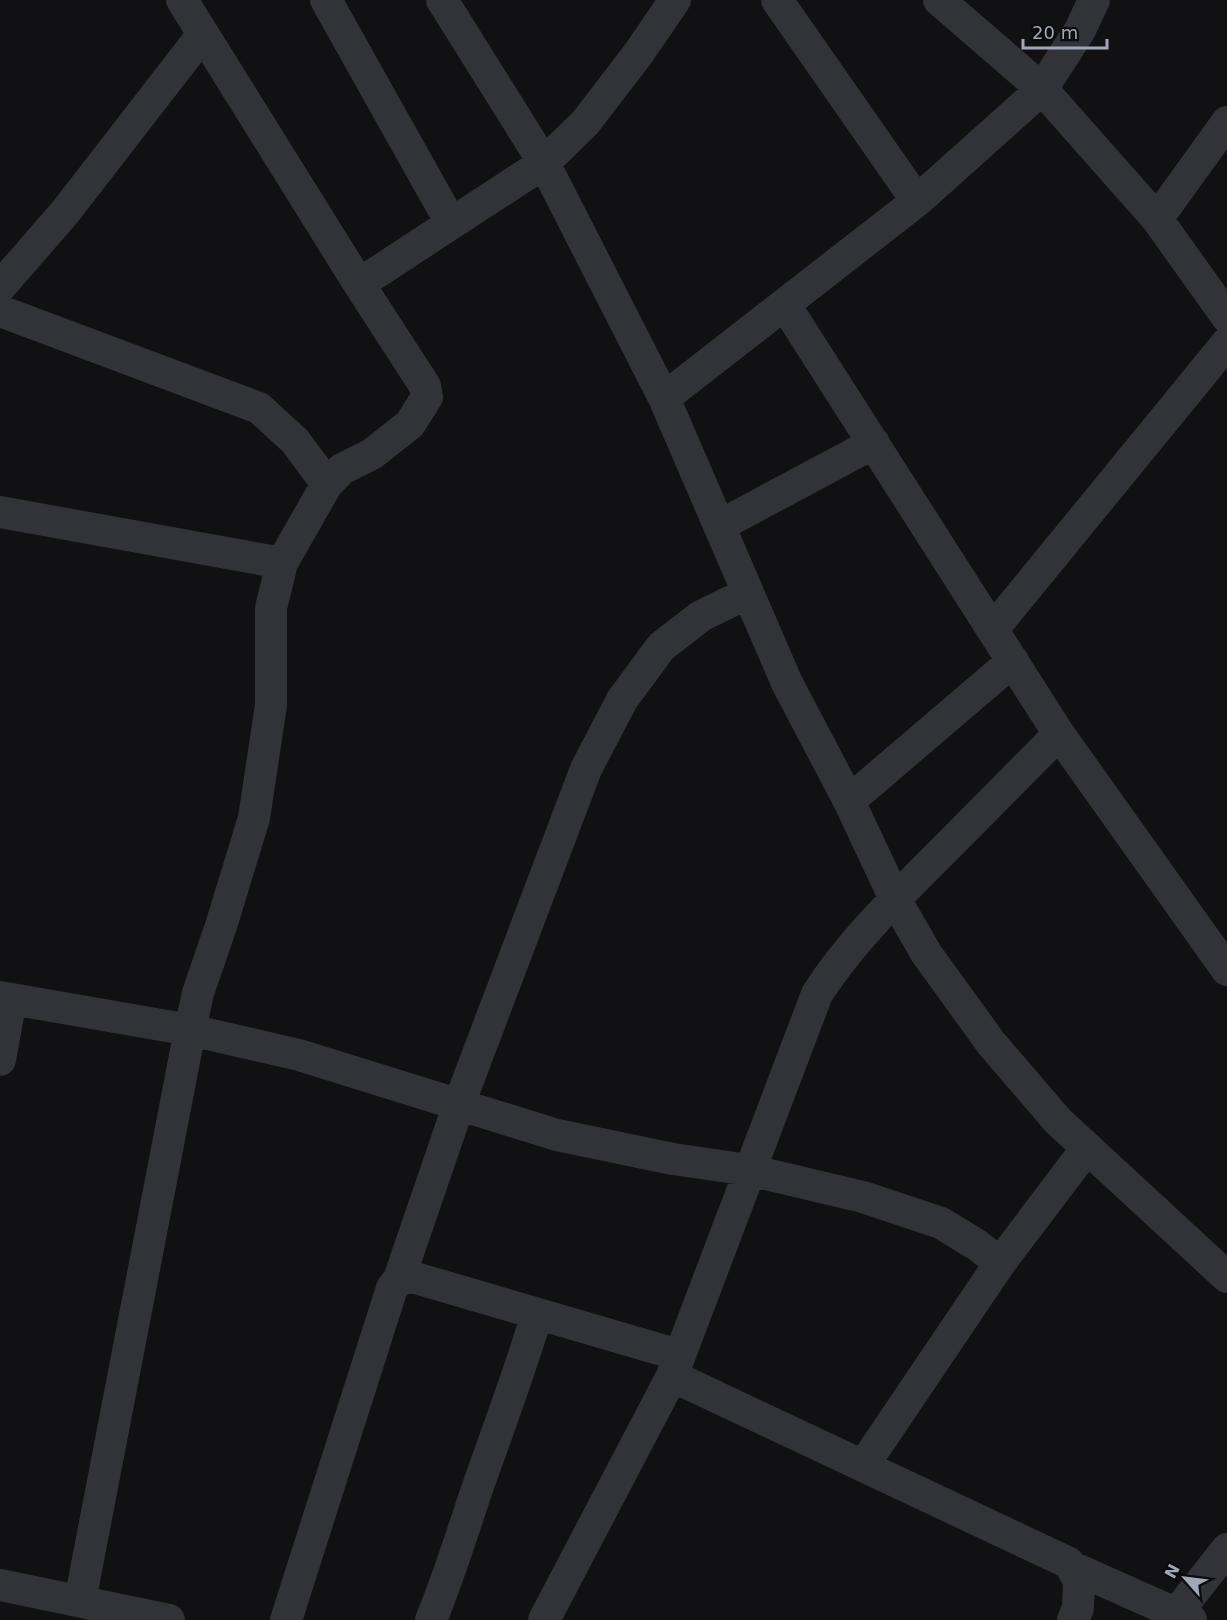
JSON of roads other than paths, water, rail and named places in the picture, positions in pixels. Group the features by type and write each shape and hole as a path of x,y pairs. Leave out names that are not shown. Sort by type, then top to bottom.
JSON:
{"street":[{"path":"326,0 451,223"},
{"path":"442,0 544,163 664,398 787,683 849,801 895,899 926,953 990,1042 1058,1121 1227,1277"},
{"path":"358,284 544,163 585,123 638,54 675,0"},
{"path":"777,0 917,201"},
{"path":"939,0 1042,89 1157,219 1227,317"},
{"path":"664,398 917,201 1042,89 1080,30 1094,0"},
{"path":"80,1601 198,993 254,818 271,705 271,608 282,562 327,484 342,469 372,454 410,424 427,397 425,386 358,284 185,2"},
{"path":"2,278 66,211 203,34"},
{"path":"1157,219 1227,122"},
{"path":"785,305 1059,734 1227,970"},
{"path":"0,311 259,408 295,441 327,484"},
{"path":"993,629 1227,344"},
{"path":"719,526 874,443"},
{"path":"0,512 282,562"},
{"path":"286,1620 392,1288 399,1279 459,1104 586,770 622,700 661,647 701,616 748,593"},
{"path":"849,801 1013,661"},
{"path":"544,1620 676,1366 817,994 842,959 895,899 1059,734"},
{"path":"0,1060 6,998 190,1030 345,1068 557,1135 673,1160 749,1170 863,1197 941,1223 1000,1263"},
{"path":"863,1466 1000,1263 1087,1148"},
{"path":"399,1279 412,1277 537,1314 676,1366 863,1466 1069,1563 1079,1581 1078,1608 1073,1620"},
{"path":"431,1620 446,1584 519,1374 537,1314"},
{"path":"1071,1567 1184,1617 1227,1549"},
{"path":"0,1585 168,1620"}]}
